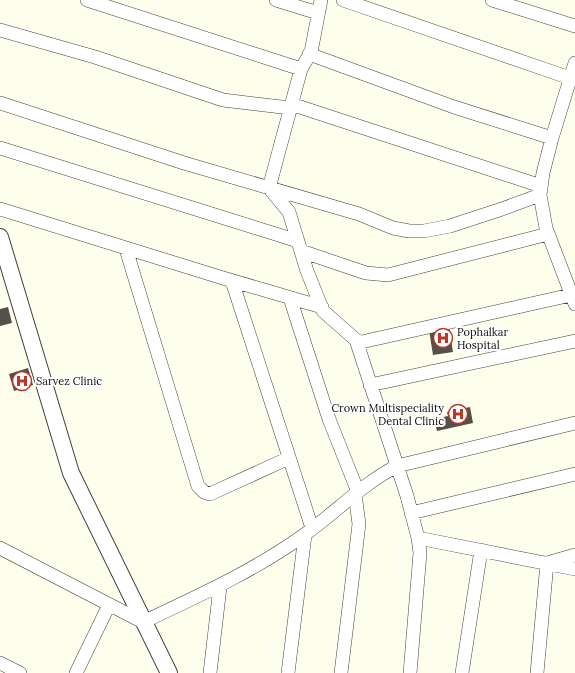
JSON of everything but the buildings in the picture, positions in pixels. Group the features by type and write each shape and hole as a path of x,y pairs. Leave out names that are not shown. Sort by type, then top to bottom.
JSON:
{"street":[{"path":"87,0 301,69"},
{"path":"276,0 318,13"},
{"path":"269,188 301,69 309,54 321,0"},
{"path":"343,0 570,78"},
{"path":"492,0 575,26"},
{"path":"0,30 95,57 223,100 291,106 540,191"},
{"path":"309,54 454,107 552,138"},
{"path":"357,343 574,298 548,234 540,191 552,138 575,63"},
{"path":"0,103 184,163 359,214 393,228 409,231 424,231 450,226 502,209 540,191"},
{"path":"0,148 300,246 366,273 388,275 548,234"},
{"path":"269,188 289,212 323,311 357,343 411,513 418,538 420,553 410,673"},
{"path":"0,209 232,281 322,306"},
{"path":"0,238 71,473 169,673"},
{"path":"126,249 198,486 204,492 210,494 289,458"},
{"path":"232,281 289,458 309,531 288,673"},
{"path":"290,298 327,412 356,493 360,524 341,673"},
{"path":"370,384 575,341"},
{"path":"143,622 220,587 269,558 309,531 356,493 384,473 397,466 575,423"},
{"path":"411,513 575,474"},
{"path":"418,538 575,569"},
{"path":"0,548 143,622"},
{"path":"462,673 481,550"},
{"path":"547,563 575,555"},
{"path":"537,673 547,563"},
{"path":"210,673 220,587"},
{"path":"76,673 109,605"},
{"path":"0,663 20,673"}],"place":[{"name":"Pophalkar Hospital","path":"443,338"},
{"name":"Sarvez Clinic","path":"22,381"},
{"name":"Crown Multispeciality Dental Clinic","path":"458,414"}]}
